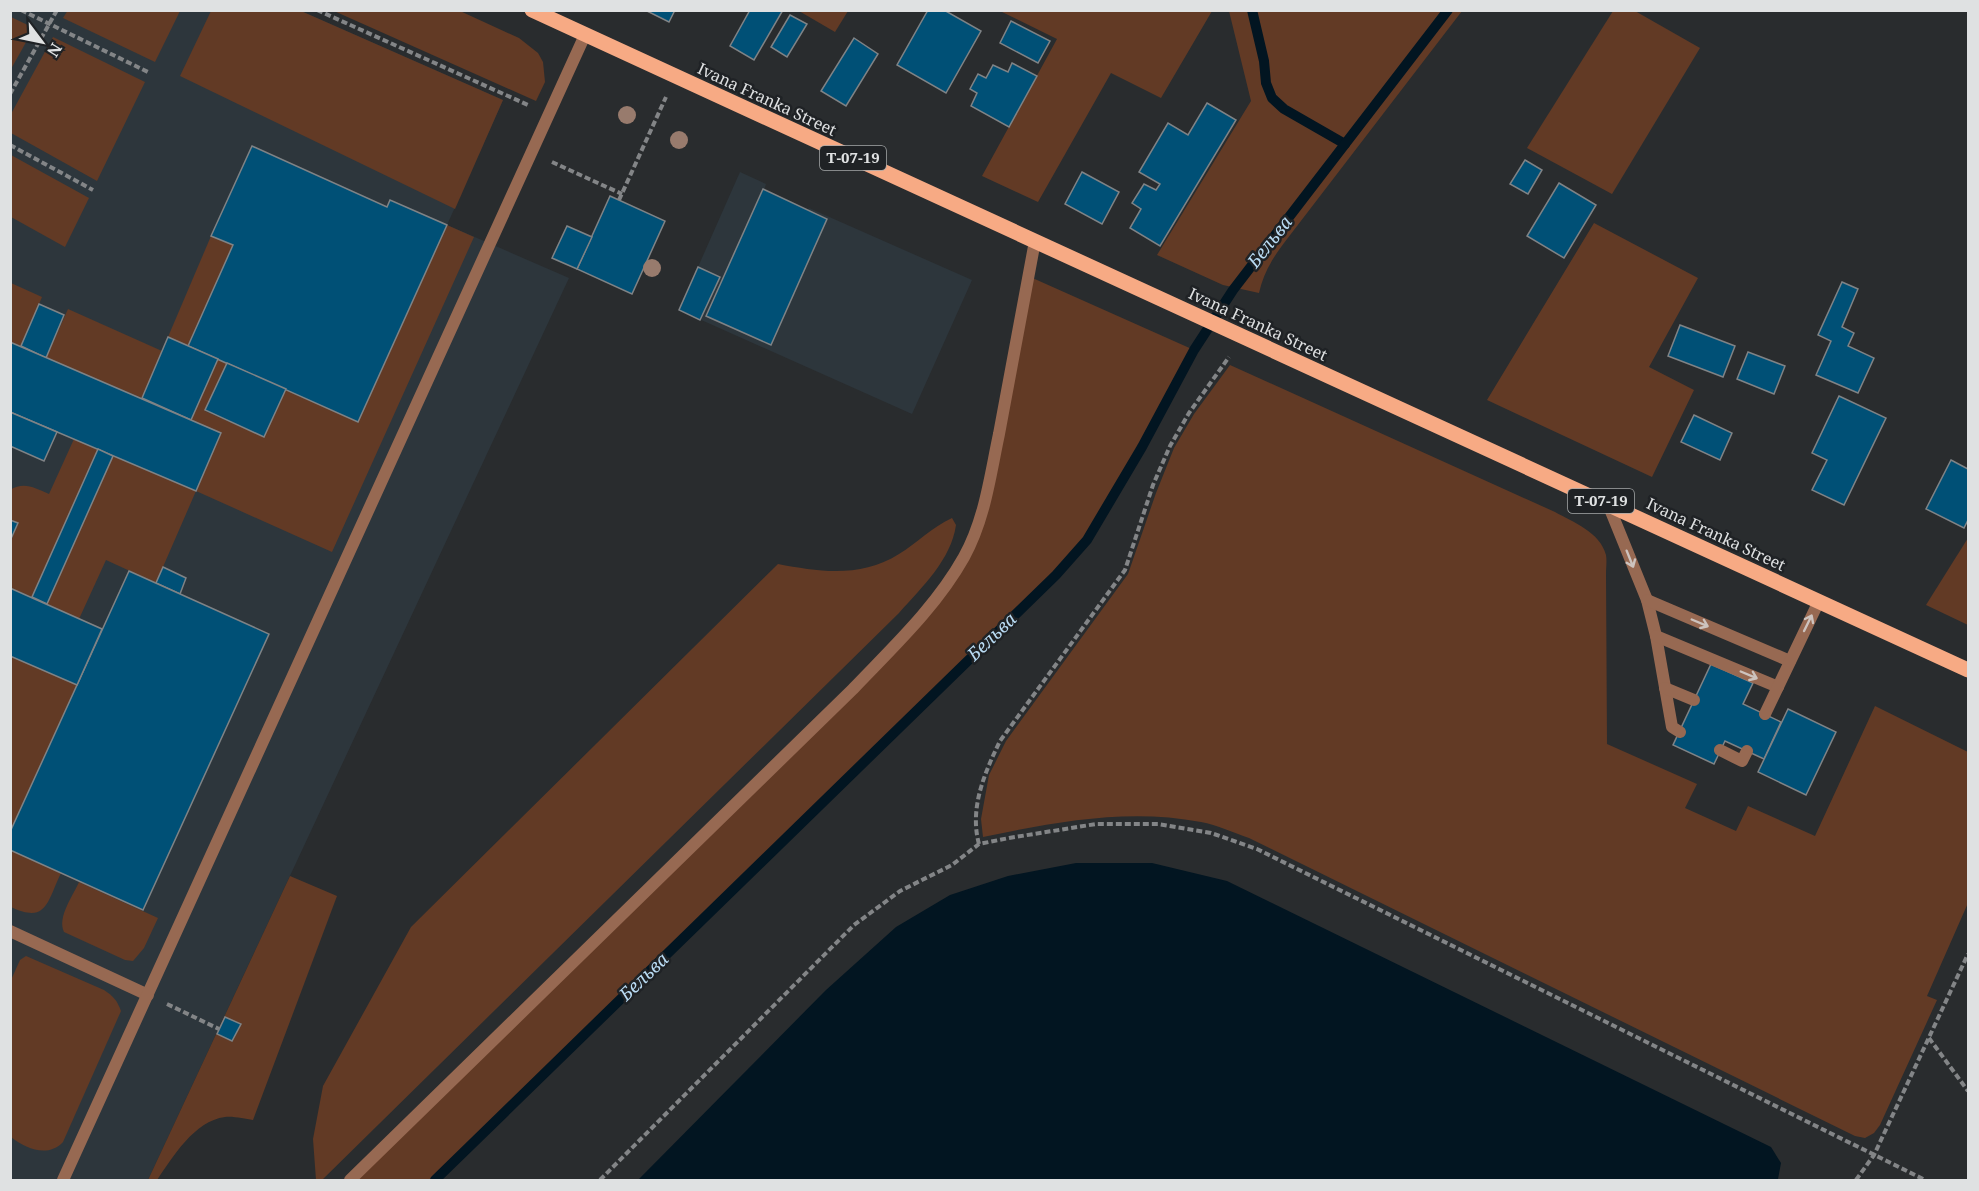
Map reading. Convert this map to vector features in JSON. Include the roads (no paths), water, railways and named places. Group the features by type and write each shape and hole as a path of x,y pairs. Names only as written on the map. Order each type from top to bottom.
{"main road":[{"name":"Ivana Franka Street","path":"532,10 1968,670"}],"street":[{"path":"63,1180 585,35"},
{"path":"350,1180 853,689 911,629 943,591 965,555 980,524 1011,374 1035,241"},
{"path":"1608,504 1647,600 1656,636 1672,728 1680,732"},
{"path":"1647,600 1790,661"},
{"path":"1765,714 1819,601"},
{"path":"1656,636 1778,687"},
{"path":"1665,688 1694,700"},
{"path":"1720,750 1742,761 1747,751"},
{"path":"10,931 148,995"}],"water":[{"path":"1076,863 1152,863 1227,881 1771,1147 1781,1163 1778,1179 638,1180 826,990 896,927 950,895 1008,876"}],"waterway":[{"path":"1252,10 1264,61 1266,83 1272,98 1284,109 1345,144"},
{"name":"Бельва","path":"435,1180 1056,575 1087,540 1142,447 1194,350 1233,290 1448,10"}]}
